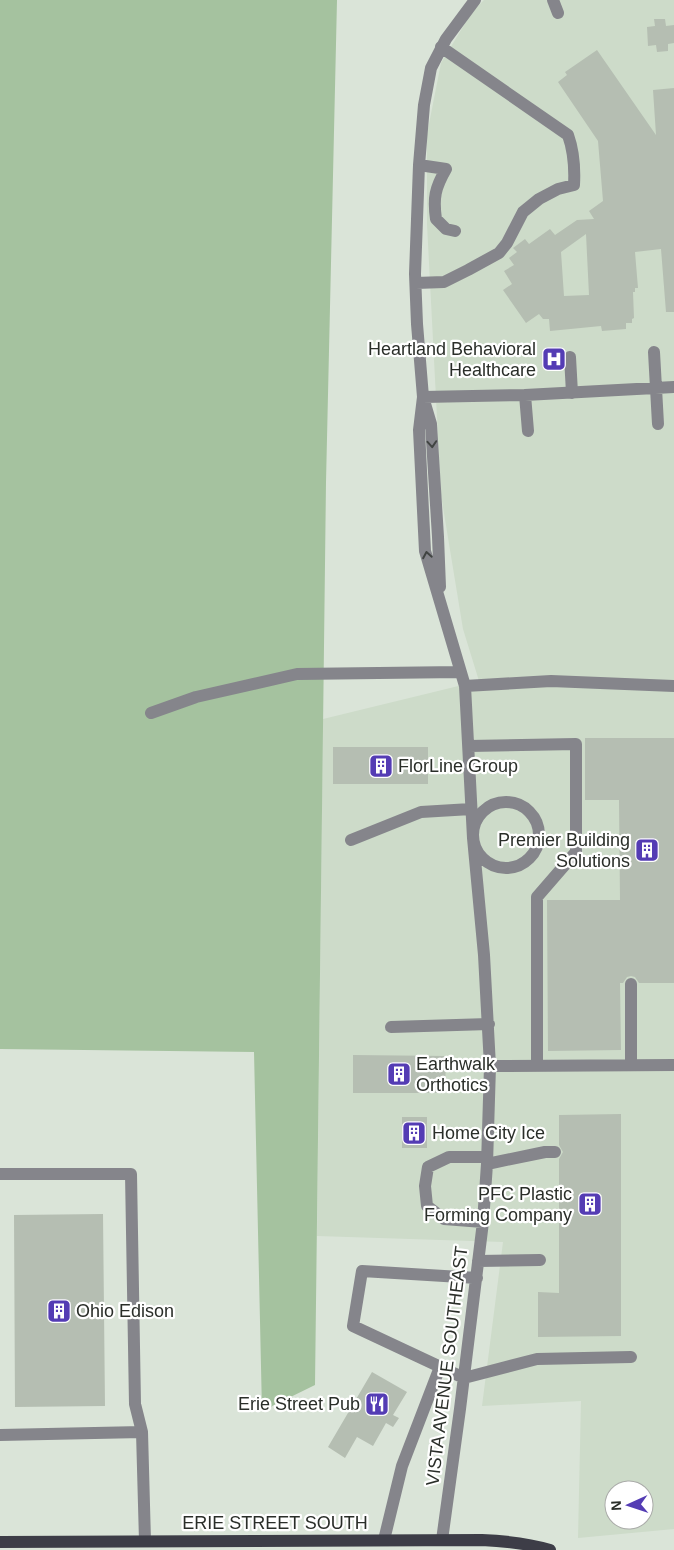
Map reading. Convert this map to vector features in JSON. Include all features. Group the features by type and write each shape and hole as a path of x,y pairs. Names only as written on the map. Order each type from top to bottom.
{"main road":[{"name":"ERIE STREET SOUTH","path":"0,1542 442,1540 501,1541 550,1550"}],"street":[{"name":"VISTA AVENUE SOUTHEAST","path":"442,1540 483,1222 490,1066 484,956 471,808 465,686 440,602 431,424 423,397 416,283 419,165 427,84 431,68 441,47 475,0"},
{"path":"553,0 558,13"},
{"path":"416,283 444,282 499,253 507,243 523,212 558,189 574,185 575,167 568,135 441,47"},
{"path":"419,165 446,169 437,185 435,194 436,219 446,229 455,231"},
{"path":"654,352 658,424"},
{"path":"570,357 572,393"},
{"path":"423,397 525,395 674,387"},
{"path":"525,395 528,431"},
{"path":"151,713 196,696 297,674 460,672"},
{"path":"465,686 551,682 674,686"},
{"path":"469,746 576,744 576,852 537,897 537,1066"},
{"name":"VISTA AVENUE SOUTHEAST","path":"507,801 518,804 528,810 535,818 539,829 539,840 533,855 521,865 510,868 500,868 489,864 478,853 473,838 473,827 478,816 486,808 496,803 507,801"},
{"path":"351,840 420,812 471,808"},
{"path":"631,984 631,1065"},
{"path":"391,1027 488,1024"},
{"path":"490,1066 674,1065"},
{"path":"483,1222 444,1219 427,1206 425,1186 428,1168 449,1157 487,1160 555,1152"},
{"path":"0,1174 131,1174 135,1404 142,1432 145,1541"},
{"path":"478,1261 540,1260"},
{"path":"476,1278 362,1271 353,1326 464,1378 537,1359 631,1357"},
{"path":"384,1540 402,1466 440,1367"},
{"path":"0,1435 142,1432"}],"shaded area":[{"path":"484,0 674,0 674,1529 578,1538 581,1401 482,1406 503,1242 317,1236 323,719 479,681 463,629 441,495 427,224 427,134 441,63 472,12"}],"green space":[{"path":"0,0 337,0 326,482 315,1385 262,1411 254,1052 0,1049"}],"building":[{"path":"654,19 665,19 666,26 674,25 674,43 668,44 668,51 657,52 656,45 648,46 647,27 655,26"},
{"path":"597,50 656,135 653,90 674,88 674,312 666,312 661,249 635,252 638,288 635,288 635,292 633,292 634,318 632,323 626,323 626,329 602,331 601,326 550,331 549,319 543,319 539,314 526,323 503,290 512,284 504,271 514,265 509,258 517,252 513,248 525,239 529,244 550,229 555,235 577,220 594,219 589,211 603,201 598,141 558,82 567,75 565,72","holes":["586,234 589,295 564,296 561,252"]},
{"name":"Premier Building Solutions","path":"585,738 674,738 674,983 639,983 635,977 631,976 627,977 623,983 620,983 621,1050 548,1051 547,900 620,900 619,800 585,800"},
{"name":"FlorLine Group","path":"333,747 428,747 428,784 333,784"},
{"name":"Earthwalk Orthotics","path":"353,1055 446,1056 445,1093 353,1093"},
{"name":"PFC Plastic Forming Company","path":"621,1114 621,1336 538,1337 538,1292 559,1293 559,1159 563,1152 559,1145 559,1115"},
{"name":"Home City Ice","path":"402,1117 427,1117 427,1148 402,1148"},
{"name":"Ohio Edison","path":"103,1214 105,1406 15,1407 14,1215"},
{"name":"Erie Street Pub","path":"372,1372 407,1392 393,1415 399,1418 393,1427 386,1423 373,1446 357,1437 345,1458 328,1447"}],"place":[{"name":"Heartland Behavioral Healthcare","path":"554,359"},
{"name":"FlorLine Group","path":"381,766"},
{"name":"Premier Building Solutions","path":"647,850"},
{"name":"Earthwalk Orthotics","path":"399,1074"},
{"name":"Home City Ice","path":"414,1133"},
{"name":"PFC Plastic Forming Company","path":"590,1204"},
{"name":"Ohio Edison","path":"59,1311"},
{"name":"Erie Street Pub","path":"377,1404"}]}
